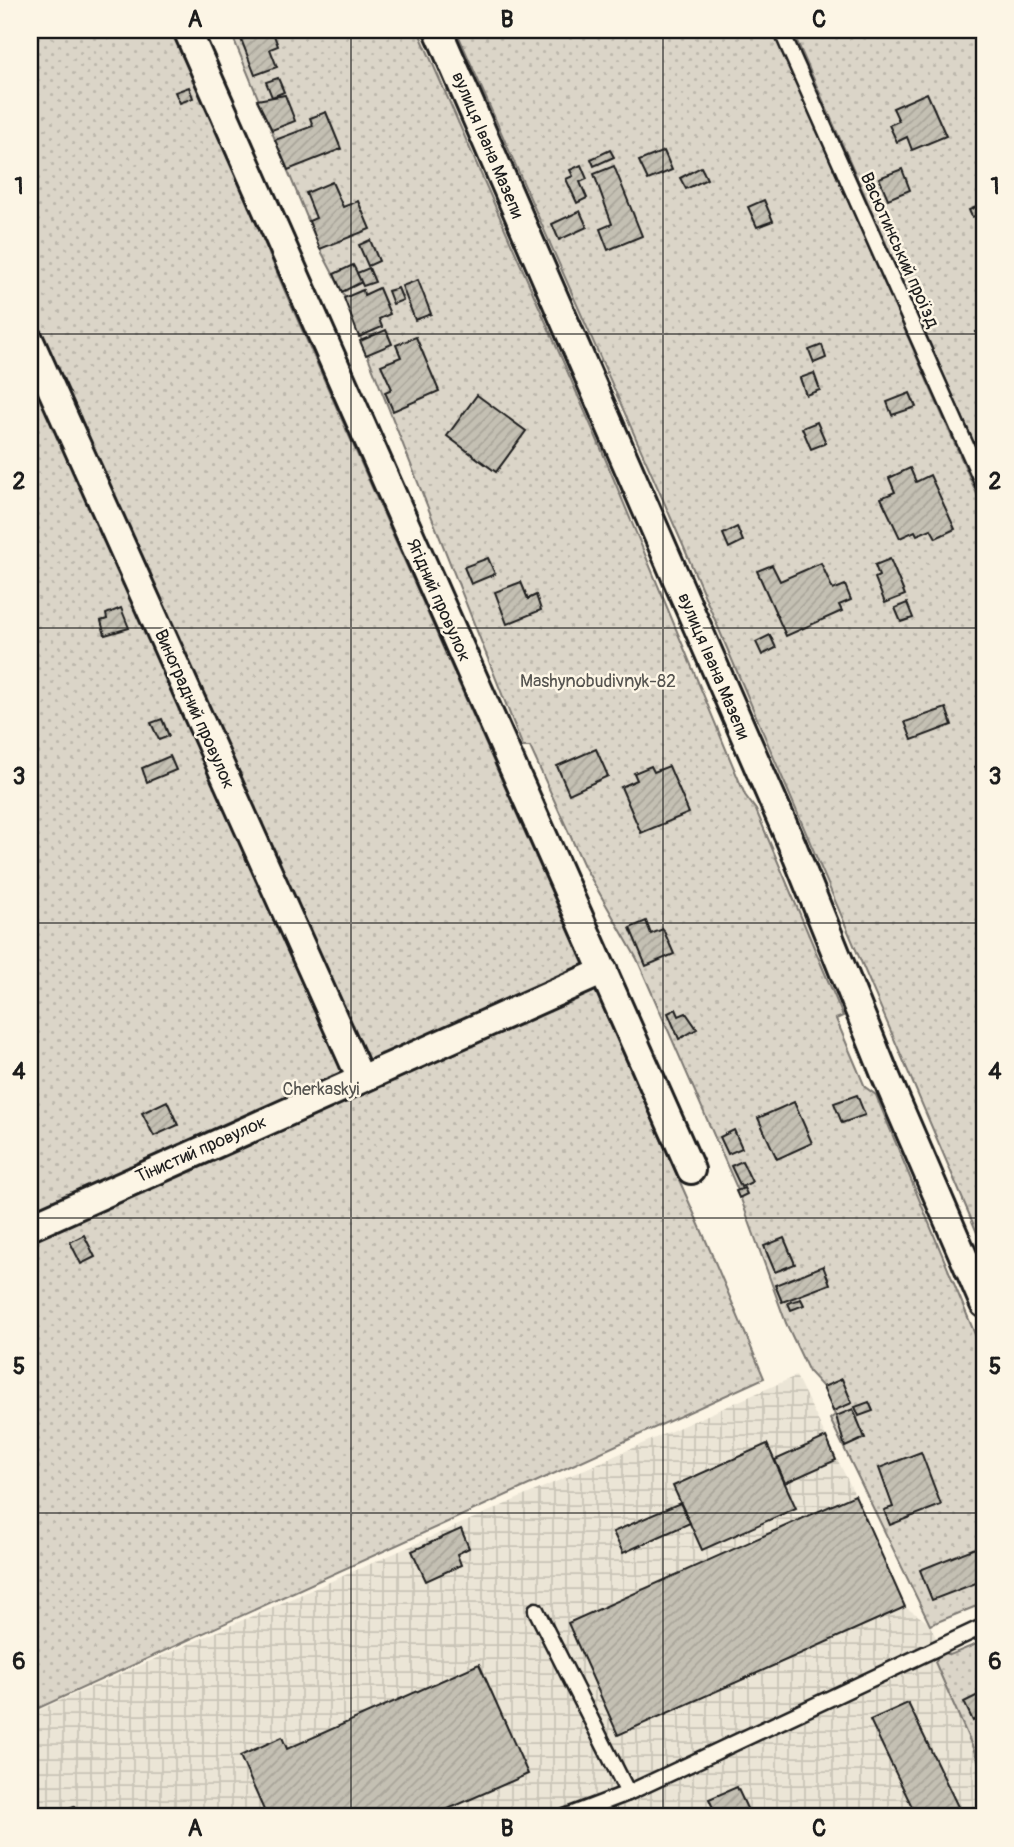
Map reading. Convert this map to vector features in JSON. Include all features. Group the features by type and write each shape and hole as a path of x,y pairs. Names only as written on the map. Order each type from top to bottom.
{"street":[{"name":"Ягідний провулок","path":"187,30 691,1170"},
{"name":"вулиця Івана Мазепи","path":"438,30 793,847 884,1072 984,1304"},
{"name":"Виноградний провулок","path":"30,341 360,1077"},
{"name":"Тінистий провулок","path":"30,1227 360,1077 604,971"}],"lane":[{"name":"Васютинський проїзд","path":"781,30 984,486"},
{"path":"536,1610 628,1793"},
{"path":"565,1817 628,1793 984,1626"}],"shaded area":[{"path":"796,1376 855,1495 905,1607 929,1623 942,1651 984,1770 984,1817 30,1817 30,1714"}],"green space":[{"name":"Cherkaskyi","path":"30,30 175,30 284,289 704,1236 764,1378 30,1712"},
{"name":"Mashynobudivnyk-82","path":"230,30 418,30 600,446 745,795 756,810 843,1016 836,1019 865,1087 876,1095 984,1356 984,1603 930,1625 830,1419 835,1415 823,1387 809,1372 786,1323 737,1188 637,959 584,866 530,747 523,747 342,291 320,249"},
{"path":"456,30 773,30 984,510 984,1249 682,543"},
{"path":"792,30 984,30 984,466"},
{"path":"984,1641 983,1771 935,1662 942,1651 950,1655"}],"building":[{"path":"232,30 272,30 278,46 270,49 277,67 255,75 239,34 234,35"},
{"path":"30,68 37,84 30,87"},
{"path":"278,78 284,92 272,97 266,82"},
{"path":"189,87 193,98 180,103 175,92"},
{"path":"927,93 946,136 912,150 907,137 897,142 889,125 899,121 893,108"},
{"path":"285,95 295,121 272,130 257,100"},
{"path":"326,112 341,149 288,170 275,140 313,126 310,118"},
{"path":"610,150 614,157 594,166 591,159"},
{"path":"664,151 672,170 648,180 639,161"},
{"path":"581,165 587,179 580,182 587,198 577,203 566,179 573,176 570,170"},
{"path":"614,166 642,236 608,250 600,229 612,224 594,174"},
{"path":"701,167 707,179 686,189 680,178"},
{"path":"902,169 910,190 888,199 879,178"},
{"path":"332,182 343,207 358,201 370,229 320,249 309,221 316,218 306,193"},
{"path":"764,200 773,221 757,227 748,207"},
{"path":"978,206 981,214 972,217 969,210"},
{"path":"580,211 587,227 559,240 552,224"},
{"path":"370,240 379,261 368,266 359,245"},
{"path":"353,265 362,282 342,292 334,274"},
{"path":"369,268 375,282 363,286 357,273"},
{"path":"418,280 431,314 415,320 402,286"},
{"path":"379,288 390,314 379,319 382,327 359,337 344,298 363,290 364,295"},
{"path":"398,288 403,300 393,304 388,291"},
{"path":"984,328 984,350 976,332"},
{"path":"386,330 392,344 366,355 360,341"},
{"path":"416,337 439,391 393,411 385,392 392,389 381,365 401,357 396,345"},
{"path":"822,345 826,358 814,363 809,350"},
{"path":"814,373 820,390 806,395 800,378"},
{"path":"910,393 916,407 892,415 887,402"},
{"path":"477,395 526,431 496,472 447,436"},
{"path":"817,422 826,443 811,449 802,428"},
{"path":"910,468 916,482 930,475 955,529 936,538 931,529 917,535 915,531 900,538 881,498 895,492 889,478"},
{"path":"737,527 743,541 729,548 723,534"},
{"path":"488,558 495,574 471,584 464,567"},
{"path":"890,559 905,595 885,603 875,578 879,576 875,565"},
{"path":"821,563 833,590 845,585 851,600 839,605 842,611 786,636 757,571 772,565 780,581"},
{"path":"521,582 528,599 536,595 541,610 507,624 495,592"},
{"path":"907,603 913,618 901,622 895,608"},
{"path":"121,608 129,628 105,635 101,621 107,619 106,614"},
{"path":"770,635 776,648 762,655 756,642"},
{"path":"946,708 952,725 912,740 905,722"},
{"path":"162,719 169,736 159,740 151,723"},
{"path":"596,749 608,776 569,794 557,766"},
{"path":"170,756 176,770 147,782 142,768"},
{"path":"984,762 984,786 975,767"},
{"path":"651,766 654,772 669,766 689,813 641,833 621,787 637,780 634,773"},
{"path":"646,921 651,934 663,929 674,954 646,966 630,928"},
{"path":"676,1009 679,1016 686,1013 697,1029 679,1039 668,1013"},
{"path":"857,1095 865,1115 842,1123 834,1103"},
{"path":"167,1101 178,1125 154,1136 142,1113"},
{"path":"794,1102 812,1143 777,1159 758,1118"},
{"path":"734,1130 742,1148 728,1154 720,1137"},
{"path":"742,1161 752,1182 741,1187 731,1166"},
{"path":"744,1188 747,1194 739,1198 736,1191"},
{"path":"84,1235 95,1257 81,1264 70,1242"},
{"path":"784,1238 795,1264 775,1272 764,1246"},
{"path":"823,1266 830,1284 782,1302 775,1285"},
{"path":"801,1299 804,1305 791,1310 788,1303"},
{"path":"842,1379 852,1403 833,1411 823,1387"},
{"path":"869,1402 873,1411 859,1416 855,1407"},
{"path":"853,1409 865,1438 845,1447 836,1416"},
{"path":"826,1437 836,1460 785,1483 775,1460"},
{"path":"767,1444 796,1508 702,1550 673,1486"},
{"path":"921,1452 941,1505 890,1525 884,1510 893,1507 879,1468"},
{"path":"855,1495 905,1607 618,1735 568,1623"},
{"path":"680,1503 690,1523 623,1553 613,1532"},
{"path":"461,1529 469,1548 457,1554 461,1565 426,1581 412,1551"},
{"path":"975,1548 984,1580 932,1600 920,1570"},
{"path":"479,1664 528,1774 430,1817 267,1817 240,1756 282,1737 287,1749"},
{"path":"984,1692 984,1715 973,1721 964,1702"},
{"path":"908,1703 963,1817 917,1817 870,1720"},
{"path":"737,1787 751,1817 717,1817 709,1799"},
{"path":"74,1806 79,1817 47,1817"}]}
